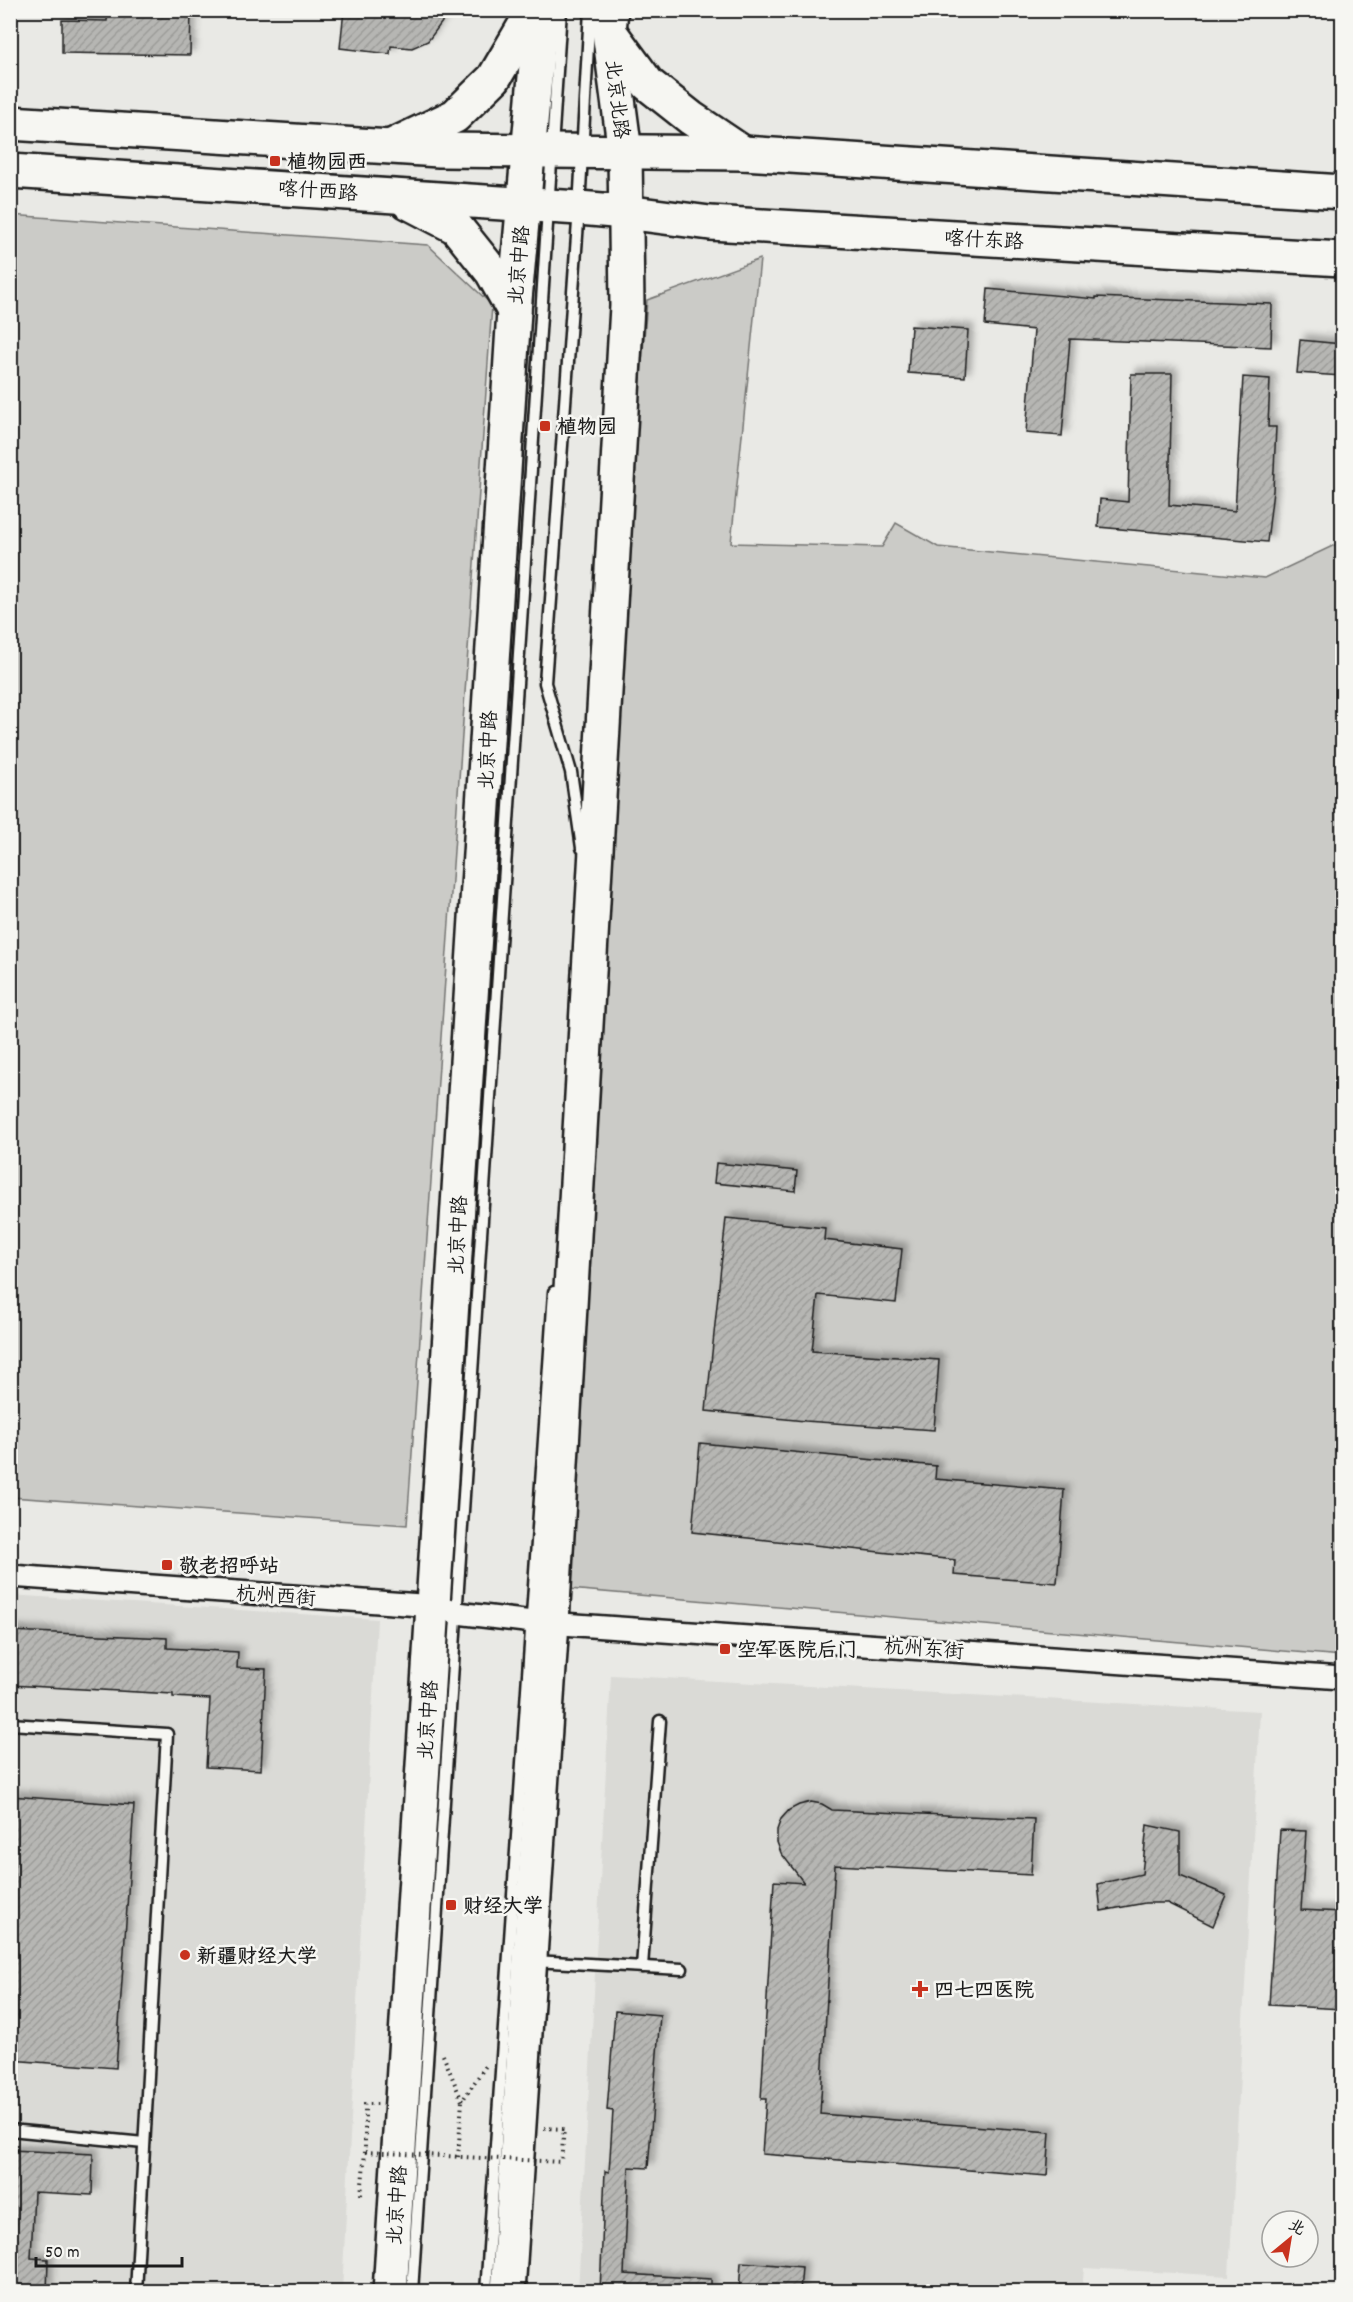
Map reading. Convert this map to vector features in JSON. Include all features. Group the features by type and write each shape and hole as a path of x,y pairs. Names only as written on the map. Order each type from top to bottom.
{"main road":[{"path":"390,146 455,116 494,78 534,10"},
{"path":"541,10 548,178"},
{"path":"604,17 648,84 691,118 743,153"},
{"name":"北京北路","path":"604,17 625,152 626,199"},
{"name":"喀什西路","path":"10,123 390,146 548,178 626,199"},
{"path":"625,152 743,153 1342,192"},
{"name":"喀什西路","path":"10,171 396,195 548,178 625,152"},
{"name":"北京中路","path":"390,2292 446,1610 514,311 548,178"},
{"path":"396,195 456,227 492,272 514,311"},
{"path":"508,2292 530,1961 543,1622 627,306 626,199"},
{"name":"喀什东路","path":"626,199 710,223 1342,260"}],"street":[{"name":"杭州西街","path":"10,1576 446,1610"},
{"name":"杭州东街","path":"446,1610 543,1622 1342,1678"}],"lane":[{"path":"412,2292 446,1610 561,10"},
{"path":"582,858 571,772 545,683 548,178 604,17"},
{"path":"486,2292 543,1622 555,1277"},
{"path":"642,1967 660,1721"},
{"path":"10,1724 167,1734 136,2292"},
{"path":"530,1961 682,1969"},
{"path":"10,2130 144,2143"}],"path":[{"path":"441,2048 462,2101 458,2157"},
{"path":"462,2101 493,2055"},
{"path":"361,2195 365,2152 365,2104"},
{"path":"365,2152 561,2162 563,2133"}],"shaded area":[{"path":"10,215 428,245 492,305 407,1525 11,1497"},
{"path":"760,259 731,543 882,547 896,523 938,547 1265,578 1339,543 1342,527 1342,1656 546,1587 647,300"},
{"name":"新疆财经大学","path":"10,1595 377,1619 342,2291 11,2291"},
{"name":"四七四医院","path":"611,1675 1260,1711 1229,2276 1084,2268 1082,2292 578,2292"}],"building":[{"path":"108,10 191,10 190,55 62,53 62,20 107,21"},
{"path":"344,10 443,10 442,22 428,41 412,48 391,46 390,54 340,48"},
{"path":"988,289 1096,299 1096,297 1272,304 1271,347 1070,339 1062,436 1026,433 1034,330 985,325"},
{"path":"911,326 968,330 965,377 908,373"},
{"path":"1300,340 1342,344 1342,376 1297,373"},
{"path":"1131,374 1172,374 1169,505 1235,511 1243,377 1270,379 1268,427 1276,427 1273,491 1267,542 1098,527 1100,499 1128,502"},
{"path":"716,1163 797,1171 795,1191 714,1183"},
{"path":"726,1218 825,1228 824,1240 902,1249 896,1303 818,1295 812,1351 939,1360 934,1430 706,1411"},
{"path":"700,1443 936,1466 935,1479 1064,1490 1057,1583 954,1575 955,1560 692,1532"},
{"path":"10,1631 167,1638 167,1648 238,1652 237,1668 266,1669 261,1770 206,1767 210,1699 173,1697 173,1694 10,1685"},
{"path":"10,1796 134,1805 116,2068 10,2060"},
{"path":"811,1802 822,1804 832,1810 1034,1819 1031,1875 835,1865 820,2114 1050,2132 1047,2176 762,2154 766,2099 761,2099 774,1881 804,1883 781,1853 777,1842 777,1830 781,1819 789,1810"},
{"path":"1147,1825 1180,1832 1180,1876 1226,1895 1213,1926 1167,1903 1145,1903 1101,1911 1098,1884 1142,1874"},
{"path":"1280,1830 1306,1831 1301,1910 1342,1912 1342,2009 1269,2005"},
{"path":"615,2011 660,2015 648,2168 629,2167 624,2274 711,2279 711,2292 600,2292 605,2171 609,2172 613,2111 607,2110"},
{"path":"10,2150 93,2154 92,2195 34,2192 31,2258 48,2259 47,2292 10,2292"},
{"path":"741,2262 802,2267 800,2292 739,2292"}],"place":[{"name":"植物园西","path":"275,161"},
{"name":"植物园","path":"545,426"},
{"name":"敬老招呼站","path":"167,1565"},
{"name":"空军医院后门","path":"725,1649"},
{"name":"财经大学","path":"451,1905"},
{"name":"新疆财经大学","path":"185,1955"},
{"name":"四七四医院","path":"920,1989"}]}
